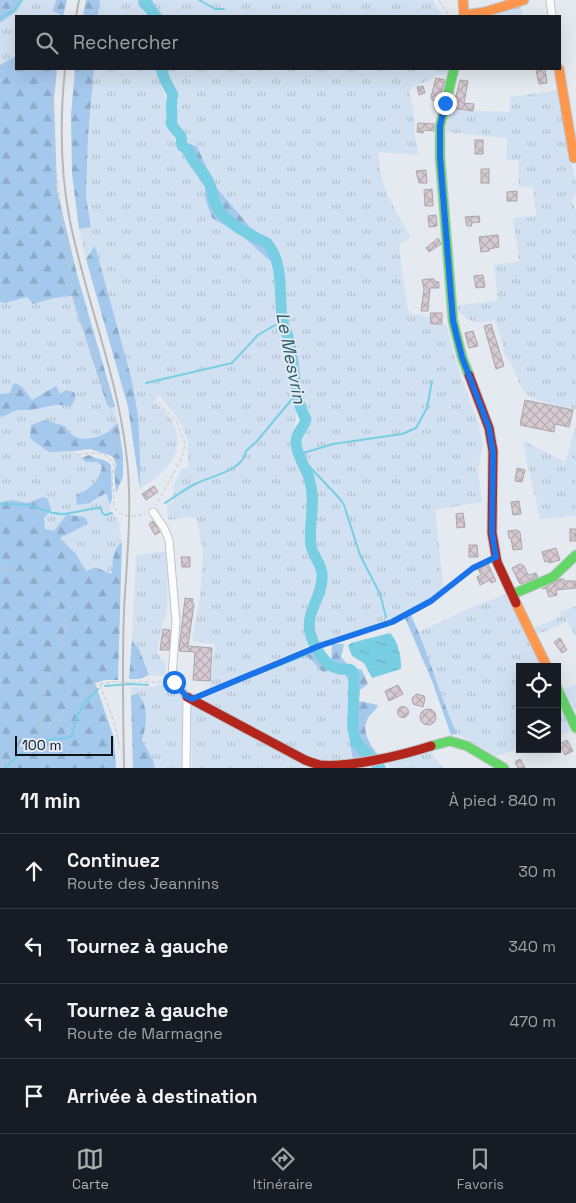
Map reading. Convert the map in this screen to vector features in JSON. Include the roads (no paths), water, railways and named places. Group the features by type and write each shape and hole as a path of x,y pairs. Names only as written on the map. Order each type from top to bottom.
{"main road":[{"path":"463,0 464,15"},
{"path":"469,15 524,0"},
{"path":"454,70 440,126 440,157 453,321 462,357 482,406 491,444 492,533 496,557 545,663"},
{"path":"559,70 574,158"},
{"path":"513,594 552,578 576,555"},
{"path":"561,696 576,728"},
{"path":"190,698 305,760 319,765 333,766 365,762 412,752 450,741 466,746 504,768"}],"street":[{"path":"550,0 552,15"},
{"path":"153,512 164,528 170,545 176,622 172,677 174,682 190,698 186,768"}],"water":[{"path":"390,633 399,650 401,669 372,678 364,663 352,656 348,646 351,643"}],"waterway":[{"path":"0,19 15,9 22,0"},
{"name":"Le Mesvrin","path":"145,0 145,3 154,15"},
{"path":"199,0 215,9 224,9"},
{"name":"Le Mesvrin","path":"161,70 173,95 171,123 181,136 182,146 189,150 192,158 209,182 218,208 229,221 267,243 276,260 280,279 281,309 291,350 296,390 306,419 297,435 296,447 308,474 311,487 311,546 322,574 322,582 311,613 309,628 315,646 322,657 335,668 348,669 354,674 353,729 356,742 380,768"},
{"path":"146,383 232,363 258,335 282,321"},
{"path":"300,454 333,444 402,434 416,428 427,408 432,381"},
{"path":"165,503 195,484 233,468 244,458 246,451 257,441 297,393"},
{"path":"302,462 308,465 344,505 360,555 380,594 386,617"},
{"path":"0,504 28,505 58,514 101,508 102,513 105,515 112,513"},
{"path":"200,697 317,649"},
{"path":"105,686 148,685"},
{"path":"5,768 33,746 72,736 76,719 84,703 98,689"}],"railway":[{"path":"76,15 79,0"},
{"path":"65,70 62,142 66,198 75,245 115,391 128,471 129,530 123,649 124,768"}]}
